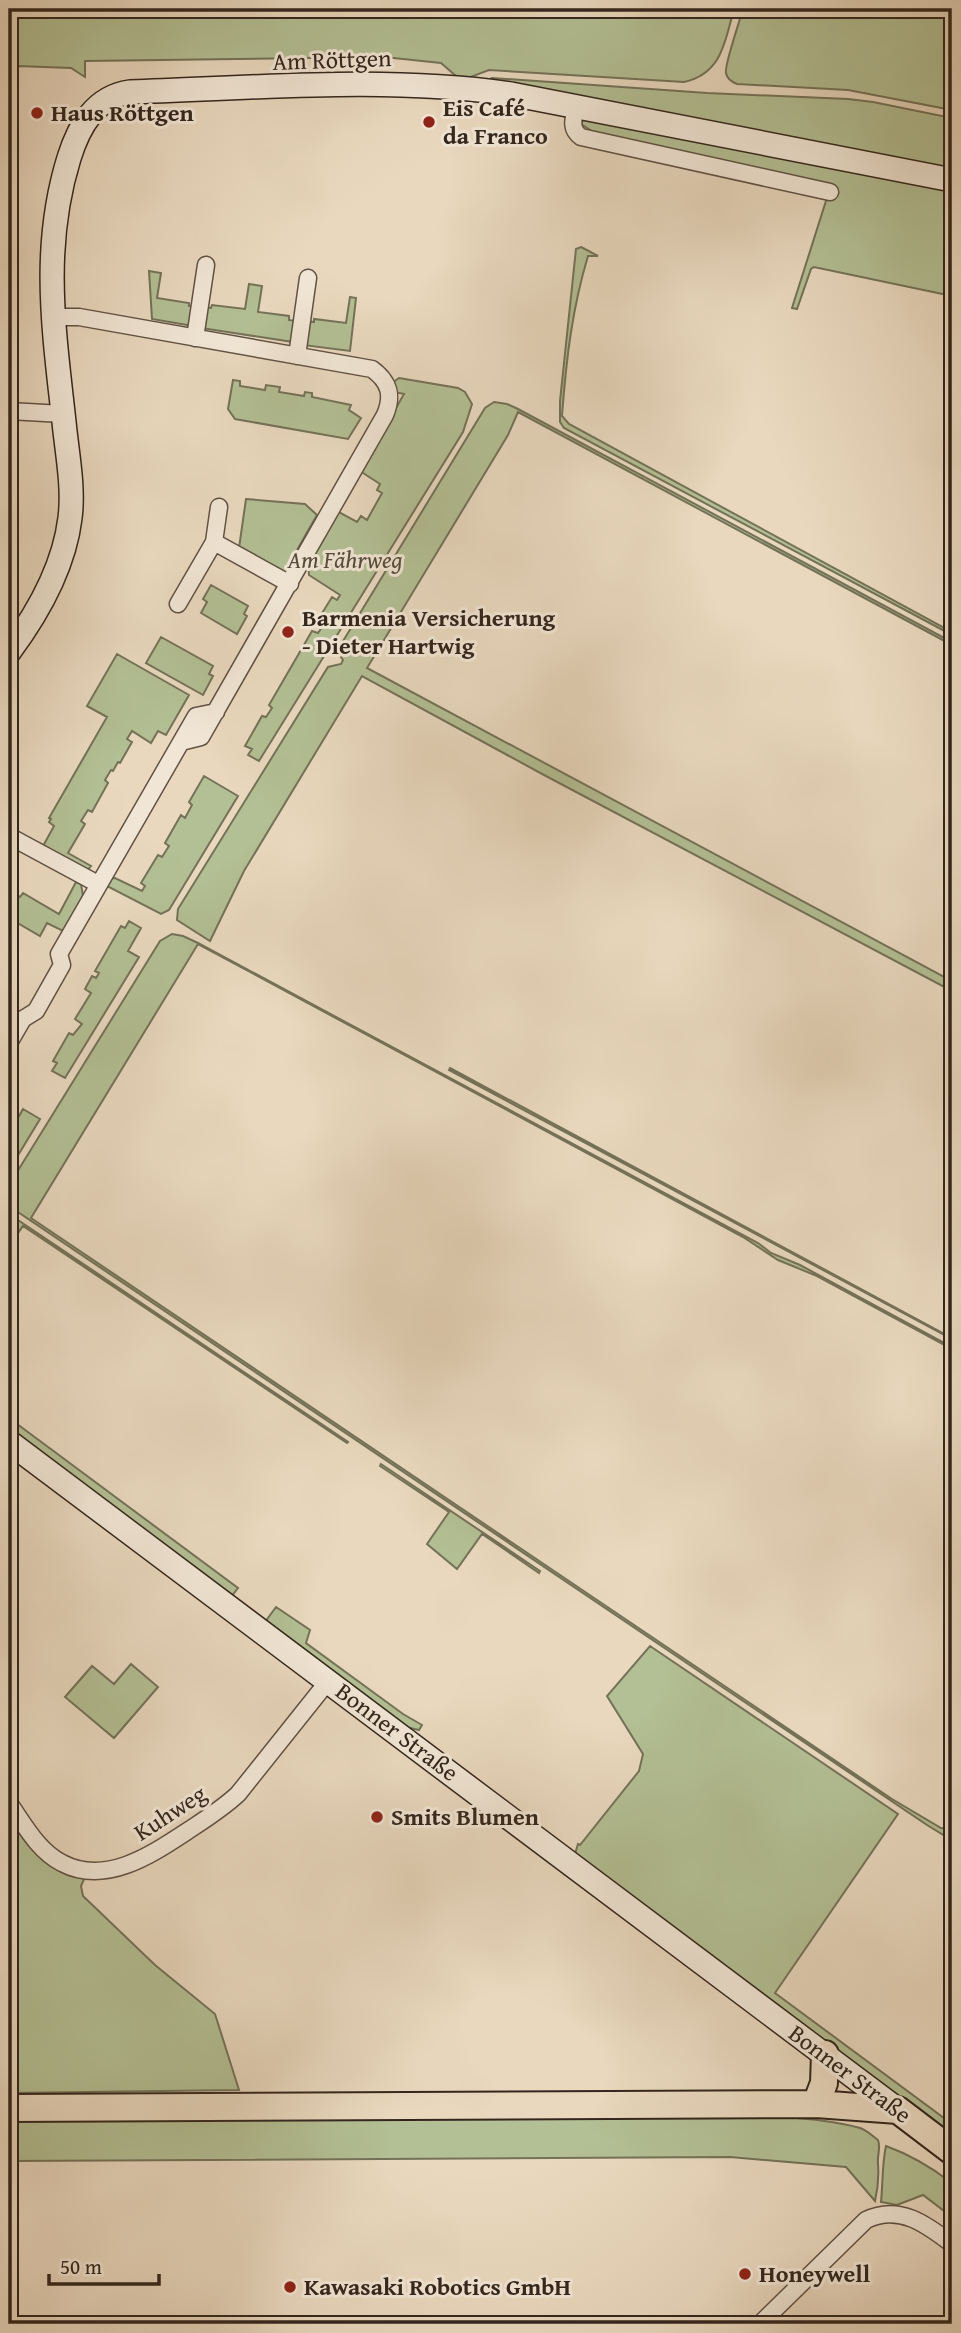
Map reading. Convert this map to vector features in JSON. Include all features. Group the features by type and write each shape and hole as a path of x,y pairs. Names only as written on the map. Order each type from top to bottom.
{"main road":[{"path":"816,2104 824,2083 825,2054"},
{"path":"9,2108 816,2104 898,2110"},
{"name":"Bonner Straße","path":"898,2110 952,2151"}],"street":[{"name":"Am Röttgen","path":"53,317 51,268 59,198 75,139 93,110 110,97 130,92 397,84 464,87 952,180"},
{"path":"576,108 572,125 574,132 581,136 830,192"},
{"path":"195,338 206,265"},
{"path":"297,356 308,278"},
{"path":"9,652 45,595 59,565 71,515 53,317 79,317 372,369 385,380 390,404 290,584 216,712 196,716 59,954 62,965 36,1011 16,1015 9,1043"},
{"path":"9,411 63,414"},
{"path":"178,604 214,542 219,507"},
{"path":"214,542 290,584"},
{"path":"9,836 98,884"},
{"name":"Bonner Straße","path":"9,1442 898,2110"},
{"name":"Kuhweg","path":"9,1803 47,1853 67,1866 97,1871 137,1862 222,1808 238,1794 329,1680"},
{"path":"760,2324 866,2220 877,2215 890,2213 907,2216 931,2228 952,2244"}],"green space":[{"path":"9,9 734,9 724,44 714,64 697,78 684,82 489,70 468,78 456,76 441,63 384,57 85,61 85,77 71,68 17,66 9,69"},
{"path":"743,9 952,9 952,110 848,90 737,84 727,77 726,69"},
{"path":"492,78 707,93 848,99 952,118 952,173 488,80"},
{"path":"585,116 952,187 952,296 814,267 797,309 792,308 831,185 598,135 581,124"},
{"path":"581,247 598,256 588,256 574,315 562,416 569,424 952,632 952,635 564,428 560,422 560,401 576,249"},
{"path":"149,271 161,273 157,298 189,303 189,306 196,307 193,326 152,319"},
{"path":"249,284 262,286 258,312 289,316 289,320 296,321 293,342 201,328 204,307 211,308 212,305 245,309"},
{"path":"350,297 356,298 350,351 303,345 306,321 314,322 314,319 346,323"},
{"path":"399,378 458,388 465,392 472,404 463,432 259,761 248,755 252,749 245,746 262,716 266,717 272,708 269,705 312,631 318,633 322,627 316,623 332,597 337,600 340,595 309,575 308,559 337,511 357,522 361,516 367,520 382,493 377,490 380,484 360,471 404,394 394,392 392,383"},
{"path":"233,380 240,381 240,386 265,390 266,385 280,387 279,392 304,396 305,392 312,393 312,397 351,405 349,410 361,418 348,439 235,419 228,409"},
{"path":"494,402 518,409 952,642 952,645 518,412 508,435 367,668 952,981 952,991 362,676 244,871 210,941 177,920 178,909 328,667 341,664 343,660 337,651 485,408"},
{"name":"Am Fährweg","path":"246,499 305,504 317,515 284,573 239,548"},
{"path":"211,585 248,606 244,614 247,616 237,634 201,613 207,602 203,599"},
{"path":"161,637 213,666 209,674 213,676 203,695 146,663"},
{"path":"117,654 189,695 166,735 158,731 151,743 132,731 127,739 132,742 120,763 118,762 105,780 108,783 92,812 88,810 81,821 85,824 68,853 91,866 87,871 43,846 54,826 49,822 49,818 107,717 87,706"},
{"path":"204,776 238,796 169,910 161,914 105,885 107,879 115,878 142,891 145,886 141,883 158,855 162,857 169,846 165,843 181,815 185,818 192,805 189,802"},
{"path":"76,882 81,884 83,896 63,931 47,923 40,936 9,918 9,891 20,897 23,893 59,914"},
{"path":"129,921 141,928 128,951 139,957 65,1078 52,1071 57,1063 53,1061 69,1033 73,1035 82,1024 75,1019 91,993 85,989 92,976 96,978 99,973 95,971 121,926 125,928"},
{"path":"172,934 198,943 758,1243 771,1253 800,1265 952,1347 817,1276 778,1260 743,1237 198,944 31,1218 892,1799 941,1828 952,1829 952,1836 945,1836 927,1825 9,1206 9,1185 160,941"},
{"path":"450,1068 952,1338 952,1339 449,1070"},
{"path":"23,1109 40,1119 14,1162 9,1159 9,1134"},
{"path":"9,1214 348,1442 23,1226 9,1246"},
{"path":"9,1418 238,1588 231,1597 9,1431"},
{"path":"381,1464 540,1571 539,1573 482,1534 457,1569 427,1544 449,1512 380,1466"},
{"path":"276,1607 310,1630 306,1643 422,1725 419,1730 406,1727 265,1622"},
{"path":"650,1646 898,1814 775,1993 952,2124 952,2137 575,1854 578,1844 580,1845 639,1771 643,1754 607,1696"},
{"path":"131,1664 158,1687 114,1738 65,1697 92,1666 114,1684"},
{"path":"9,1817 41,1856 60,1870 85,1877 81,1886 83,1896 155,1965 215,2014 239,2090 9,2093"},
{"path":"783,2117 860,2128 878,2140 878,2187 875,2201 846,2167 730,2157 9,2161 9,2118"},
{"path":"886,2146 904,2153 952,2183 952,2217 923,2195 897,2205 881,2202"}],"place":[{"name":"Haus Röttgen","path":"37,113"},
{"name":"Eis Café da Franco","path":"429,122"},
{"name":"Barmenia Versicherung - Dieter Hartwig","path":"288,632"},
{"name":"Smits Blumen","path":"377,1817"},
{"name":"Honeywell","path":"745,2274"},
{"name":"Kawasaki Robotics GmbH","path":"290,2287"}]}
